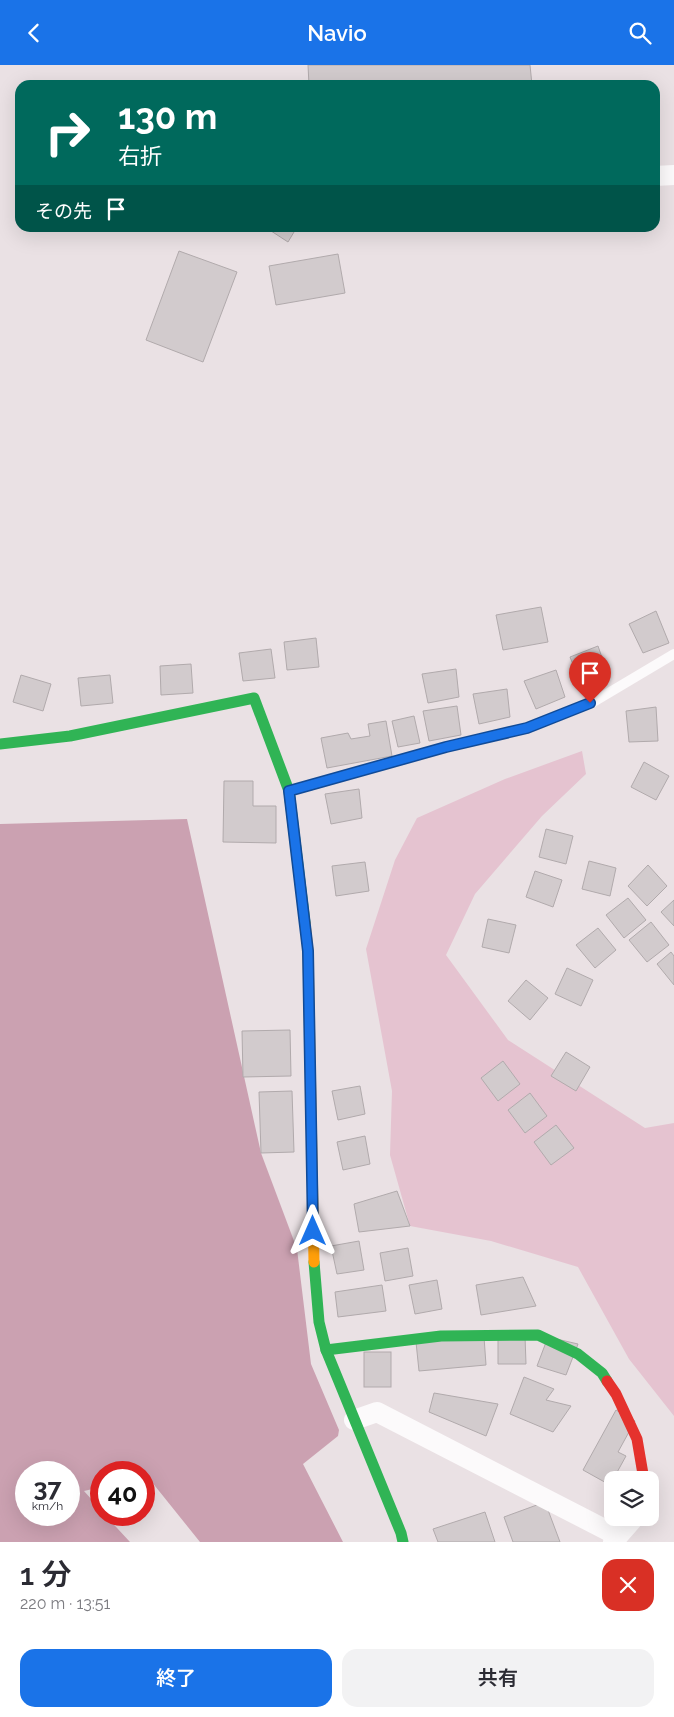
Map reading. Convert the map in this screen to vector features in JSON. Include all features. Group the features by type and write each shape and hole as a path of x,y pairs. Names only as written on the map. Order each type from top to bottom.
{"street":[{"path":"660,176 674,175"},
{"path":"0,744 70,736 254,698 289,791 308,951 313,1172 312,1250 319,1322 326,1350 403,1542"},
{"path":"326,1350 441,1336 538,1335 578,1355 602,1373 616,1394 637,1439 642,1471"},
{"path":"354,1420 377,1413 615,1539 627,1526"}],"lane":[{"path":"289,791 446,747 527,728 590,703 674,654"}],"shaded area":[{"path":"582,751 586,774 542,816 475,894 446,955 508,1040 645,1128 674,1123 674,1416 629,1359 578,1267 491,1241 410,1226 390,1155 392,1091 366,949 395,860 417,818 505,779"},
{"path":"187,819 261,1153 297,1249 311,1364 339,1430 338,1436 303,1464 343,1542 200,1542 155,1486 155,1461 90,1461 90,1490 84,1491 90,1498 90,1526 115,1526 130,1542 0,1542 0,824"}],"building":[{"path":"308,65 530,65 532,80 309,80"},
{"path":"273,232 294,232 288,242"},
{"path":"179,251 237,272 203,362 146,340"},
{"path":"338,254 345,293 276,305 269,266"},
{"path":"541,607 548,642 503,650 496,615"},
{"path":"656,611 669,643 643,653 629,624"},
{"path":"316,638 319,667 287,670 284,642"},
{"path":"598,646 609,678 582,687 570,657"},
{"path":"271,649 275,678 243,681 239,653"},
{"path":"191,664 193,693 161,695 160,666"},
{"path":"456,669 459,697 428,703 422,674"},
{"path":"556,670 565,697 536,709 524,681"},
{"path":"21,675 51,684 43,711 13,702"},
{"path":"110,675 113,703 81,706 78,678"},
{"path":"507,689 510,717 479,724 473,694"},
{"path":"457,706 461,735 429,741 423,711"},
{"path":"656,707 658,741 629,742 626,711"},
{"path":"414,716 420,743 398,747 392,721"},
{"path":"386,721 392,756 327,768 321,738 348,733 351,739 370,736 368,724"},
{"path":"644,762 669,776 656,800 631,787"},
{"path":"224,781 253,781 253,806 276,806 276,843 223,842"},
{"path":"359,789 362,818 331,824 325,794"},
{"path":"546,829 573,836 566,864 539,857"},
{"path":"589,861 616,868 610,896 582,889"},
{"path":"365,862 369,891 336,896 332,866"},
{"path":"648,865 667,886 647,906 628,886"},
{"path":"535,871 562,880 553,907 526,897"},
{"path":"628,898 646,920 624,938 606,915"},
{"path":"674,900 674,926 661,912"},
{"path":"488,919 516,925 509,953 482,947"},
{"path":"651,922 669,945 647,962 629,940"},
{"path":"598,928 616,950 595,968 576,945"},
{"path":"671,952 674,956 674,985 657,964"},
{"path":"567,968 593,980 581,1006 555,994"},
{"path":"526,980 548,998 530,1020 508,1001"},
{"path":"290,1030 291,1076 243,1077 242,1031"},
{"path":"566,1052 590,1067 576,1091 551,1076"},
{"path":"503,1061 520,1084 498,1101 481,1078"},
{"path":"360,1086 365,1114 338,1120 332,1091"},
{"path":"292,1091 294,1152 261,1153 259,1092"},
{"path":"530,1093 547,1116 525,1133 508,1110"},
{"path":"556,1125 574,1148 551,1165 534,1142"},
{"path":"365,1136 370,1164 343,1170 337,1142"},
{"path":"397,1191 410,1226 359,1232 354,1204"},
{"path":"359,1241 364,1270 337,1274 331,1246"},
{"path":"408,1248 413,1276 385,1281 380,1253"},
{"path":"523,1277 536,1306 481,1315 476,1285"},
{"path":"437,1280 442,1309 415,1314 409,1285"},
{"path":"382,1285 386,1311 338,1317 335,1292"},
{"path":"498,1336 525,1336 526,1364 498,1364"},
{"path":"484,1337 486,1365 419,1371 416,1342"},
{"path":"548,1337 578,1344 566,1375 537,1366"},
{"path":"364,1352 391,1352 391,1387 364,1387"},
{"path":"524,1377 554,1389 546,1400 571,1406 553,1432 510,1414"},
{"path":"434,1393 498,1404 486,1436 429,1412"},
{"path":"616,1410 635,1421 618,1452 626,1456 618,1471 604,1471 604,1482 583,1470"},
{"path":"545,1502 560,1542 513,1542 504,1517"},
{"path":"485,1512 495,1542 438,1542 433,1529"}],"traffic: fast":[{"path":"0,744 70,736 254,698 289,791 305,923"},
{"path":"314,1262 319,1322 326,1350 403,1542"},
{"path":"326,1350 441,1336 538,1335 578,1354 602,1373 607,1381"}],"traffic: slow":[{"path":"305,923 308,951 314,1262"}],"traffic: jam":[{"path":"607,1381 616,1394 637,1439 642,1471"}],"route":[{"path":"313,1231 308,951 289,791 446,747 527,728 590,703"}]}
